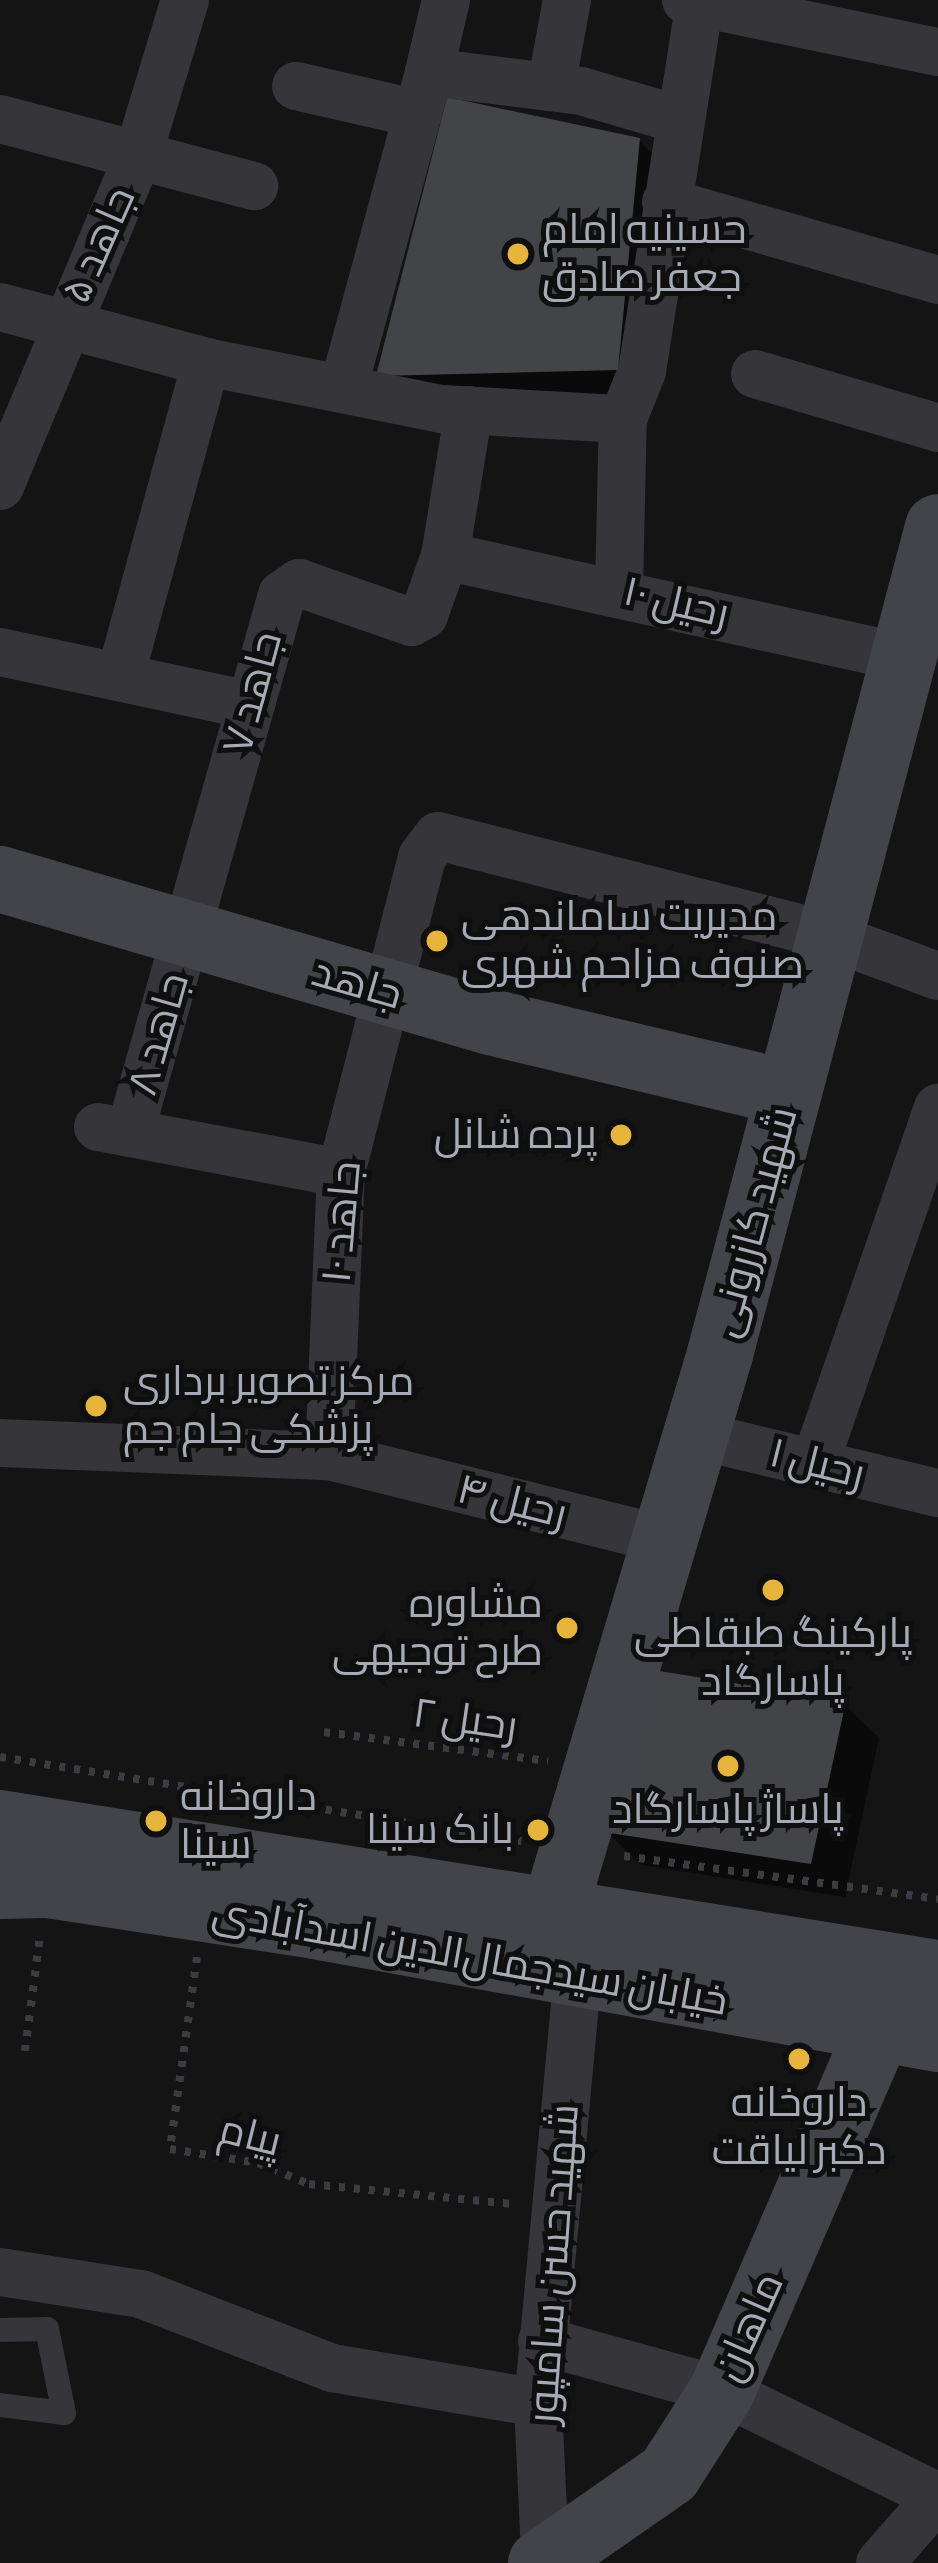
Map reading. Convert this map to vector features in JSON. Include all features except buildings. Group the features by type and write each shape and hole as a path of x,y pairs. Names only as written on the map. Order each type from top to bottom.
{"street":[{"name":"جاهد ۵","path":"0,486 63,324 137,158 185,0"},
{"path":"343,389 446,0"},
{"path":"551,88 567,0"},
{"path":"620,589 623,419 642,371 693,4 938,52"},
{"path":"296,86 422,93 551,88 677,119"},
{"path":"0,119 254,186"},
{"path":"666,202 938,280"},
{"path":"0,307 206,362 343,389 469,410 623,419"},
{"path":"120,677 206,362"},
{"path":"755,374 938,428"},
{"name":"جاهد ۷","path":"188,936 282,595 299,583 411,622 424,615 445,556 469,410"},
{"name":"شهید کازرونی","path":"554,1912 696,1435 829,936 911,700 938,527"},
{"name":"رحیل ۱۰","path":"445,556 620,589 911,700"},
{"path":"0,652 249,705"},
{"name":"جاهد ۱۰","path":"329,1456 341,1173 426,848 438,836 829,936"},
{"name":"جاهد","path":"0,879 387,993 788,1093"},
{"name":"جاهد ۸","path":"188,936 114,1130 341,1173"},
{"path":"829,936 938,976"},
{"path":"814,1463 938,1108"},
{"name":"رحیل ۱","path":"696,1435 938,1493"},
{"name":"رحیل ۴","path":"0,1443 329,1456 665,1540"},
{"name":"خیابان سیدجمال‌الدین اسدآبادی","path":"0,1822 938,1973"},
{"name":"خیابان سیدجمال‌الدین اسدآبادی","path":"24,1886 204,1910 908,2033"},
{"name":"شهید حسن سامپور","path":"551,2560 538,2403 578,1974"},
{"name":"ماهان","path":"551,2560 669,2474 722,2390 908,2033"},
{"path":"0,2272 141,2294 332,2368 538,2403"},
{"path":"542,2342 722,2390 938,2497 880,2563"}],"lane":[{"path":"0,2330 47,2329 64,2413 0,2405"}],"path":[{"name":"رحیل ۲","path":"324,1732 597,1768"},
{"path":"0,1757 572,1849 938,1899"},
{"path":"24,1886 25,2051"},
{"name":"پیام","path":"204,1910 170,2149 258,2163 309,2184 555,2208"}],"place":[{"name":"حسینیه امام جعفر صادق","path":"518,254"},
{"name":"مدیریت ساماندهی صنوف مزاحم شهری","path":"437,941"},
{"name":"پرده شانل","path":"621,1135"},
{"name":"مرکز تصویر برداری پزشکی جام جم","path":"96,1406"},
{"name":"پارکینگ طبقاطی پاسارگاد","path":"773,1590"},
{"name":"مشاوره طرح توجیهی","path":"567,1628"},
{"name":"پاساژ پاسارگاد","path":"728,1766"},
{"name":"داروخانه سینا","path":"156,1821"},
{"name":"بانک سینا","path":"538,1830"},
{"name":"داروخانه دکبر لیاقت","path":"799,2059"}]}
